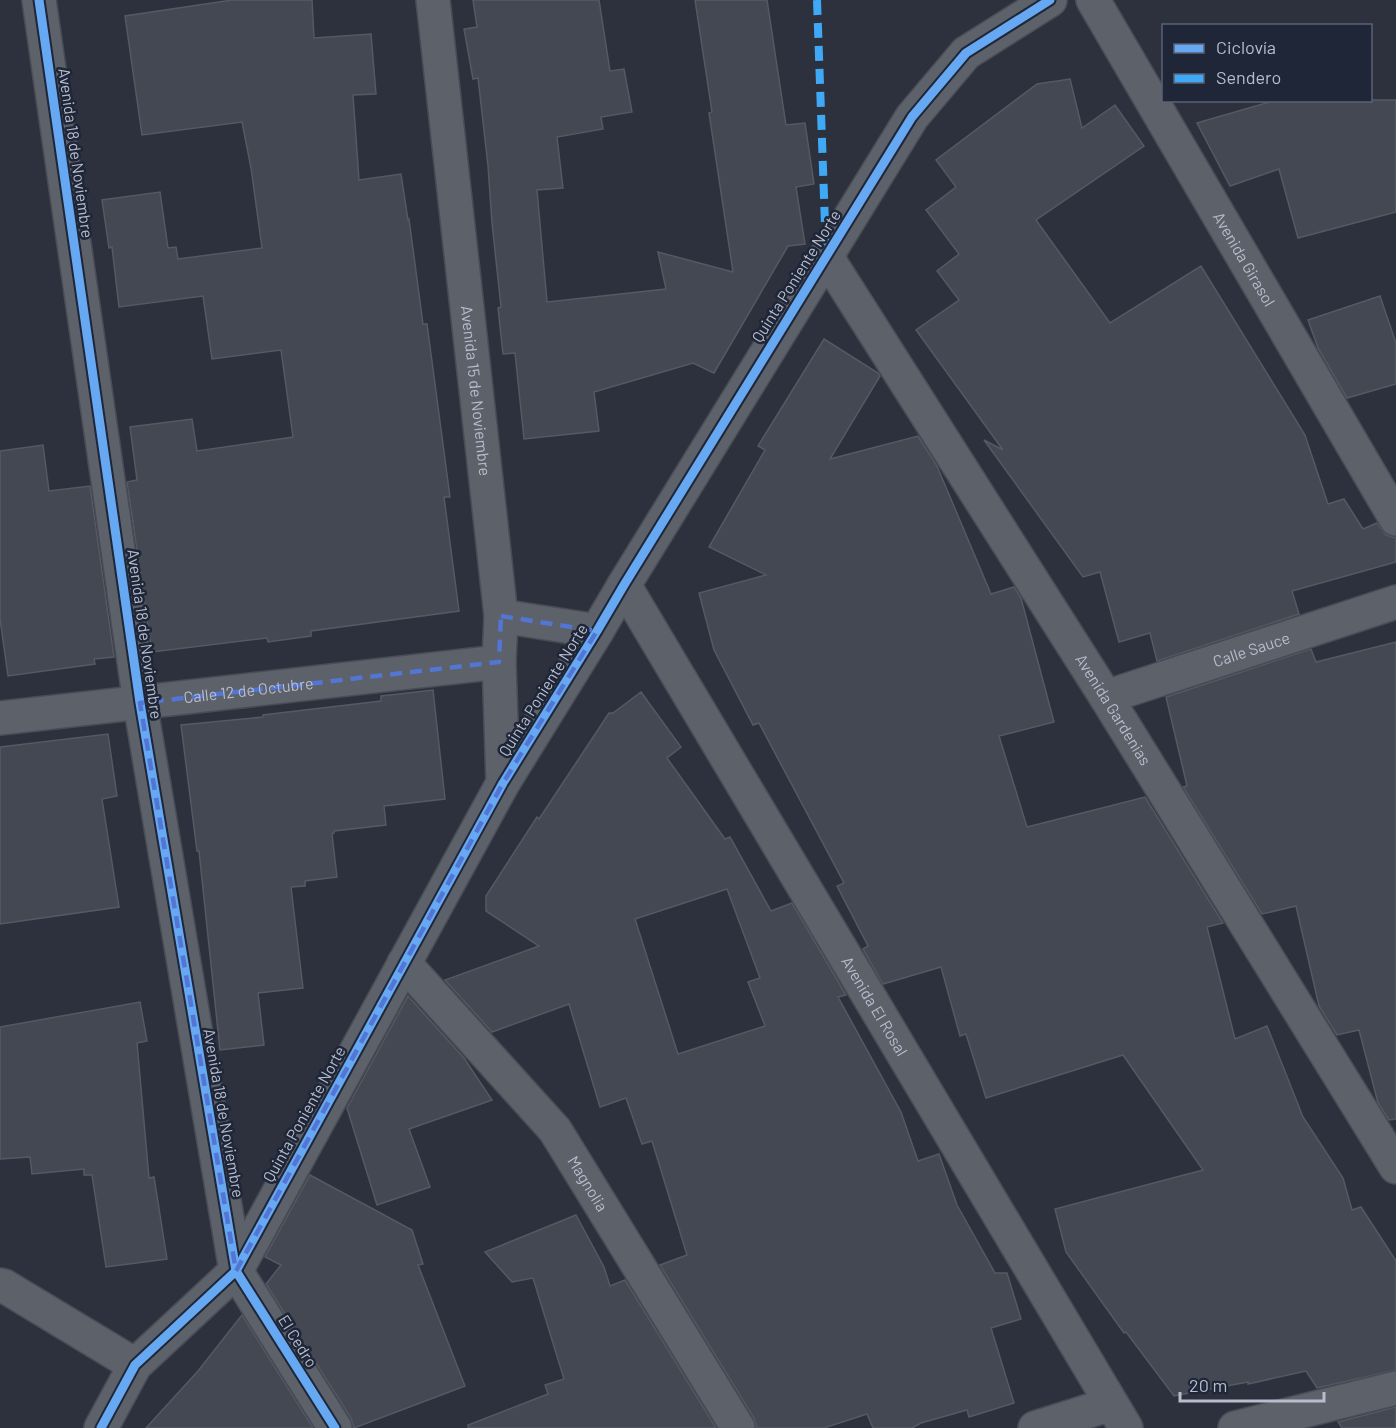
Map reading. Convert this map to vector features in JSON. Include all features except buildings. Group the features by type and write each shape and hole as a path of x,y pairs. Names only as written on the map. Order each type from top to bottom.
{"street":[{"name":"Avenida 18 de Noviembre","path":"39,0 140,703 236,1271"},
{"name":"Avenida 15 de Noviembre","path":"433,0 501,616 499,662 503,783"},
{"name":"Quinta Poniente Norte","path":"101,1428 135,1365 236,1271 503,783 912,117 966,53 1050,0"},
{"name":"Avenida Girasol","path":"1093,0 1396,519"},
{"name":"Avenida Gardenias","path":"826,256 1106,697 1396,1167"},
{"name":"Avenida El Rosal","path":"624,585 1118,1416"},
{"name":"Calle Sauce","path":"1106,697 1396,602"},
{"path":"501,616 597,631"},
{"name":"Calle 12 de Octubre","path":"0,718 499,662"},
{"name":"Magnolia","path":"404,963 555,1130 738,1428"},
{"name":"El Cedro","path":"236,1271 335,1428"},
{"path":"0,1285 135,1365"},
{"path":"1235,1428 1396,1388"},
{"path":"1035,1428 1118,1416"}],"highlighted area":[{"path":"501,616 597,631 503,783 236,1271 140,703 499,662"}],"marked path":[{"path":"817,0 826,253"}],"cycle path":[{"path":"39,0 140,703 236,1271 335,1428"},
{"path":"101,1428 135,1365 236,1271 503,783 912,117 966,53 1050,0"}]}
